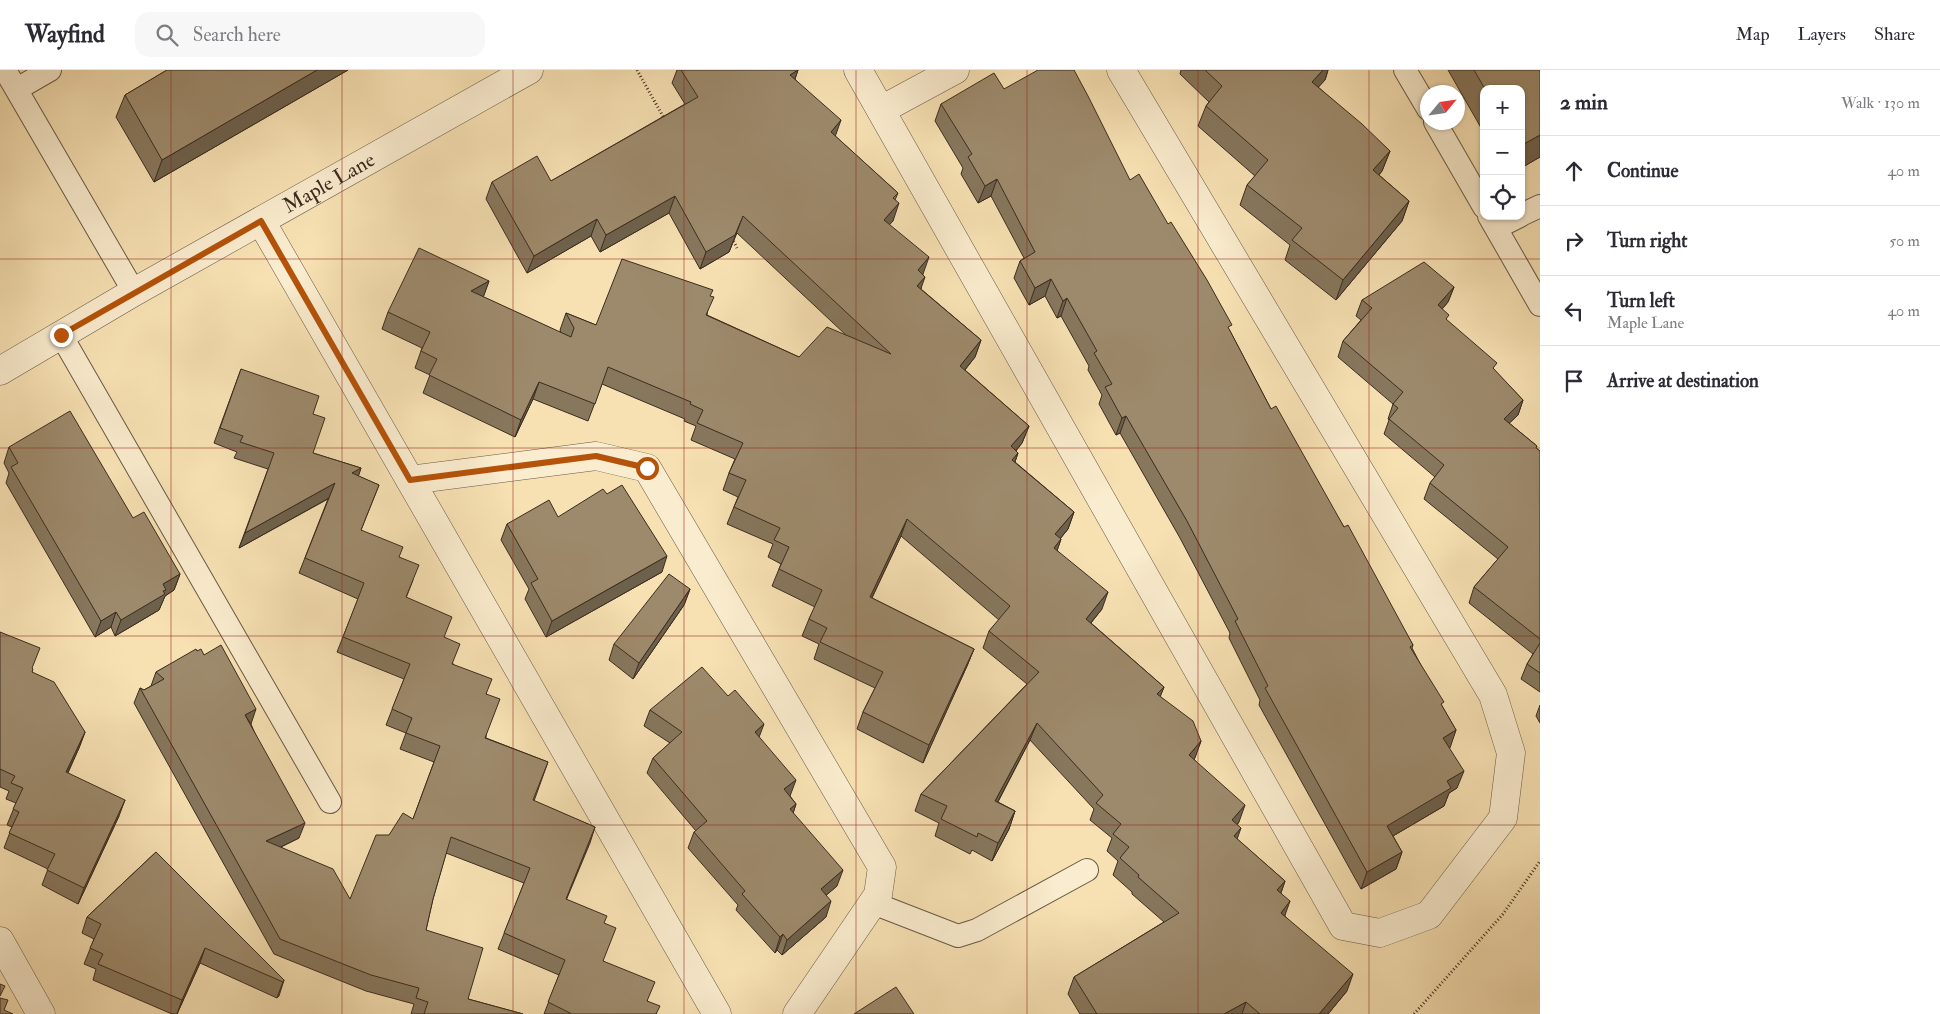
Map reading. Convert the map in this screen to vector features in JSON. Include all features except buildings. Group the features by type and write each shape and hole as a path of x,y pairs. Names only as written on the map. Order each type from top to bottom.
{"street":[{"name":"Maple Lane","path":"0,371 134,292 529,70"},
{"path":"858,70 1343,926 1380,933 1429,915 1503,818 1511,753 1493,695 1121,70"},
{"path":"881,110 955,70"},
{"path":"261,221 716,1014"},
{"path":"410,480 596,456 647,468 882,867 878,895 797,1014"},
{"path":"0,941 41,1014"}],"lane":[{"path":"5,70 134,292"},
{"path":"16,89 50,70"},
{"path":"1405,70 1420,95"},
{"path":"1441,130 1480,200"},
{"path":"1525,214 1540,206"},
{"path":"1493,222 1540,305"},
{"path":"61,335 330,802"},
{"path":"873,903 958,936 977,930 1087,870"}],"path":[{"path":"637,70 669,127"},
{"path":"727,230 737,248"},
{"path":"1414,1014 1503,914 1540,861"}],"route":[{"path":"61,335 261,221 410,480 596,456 647,468"}]}
